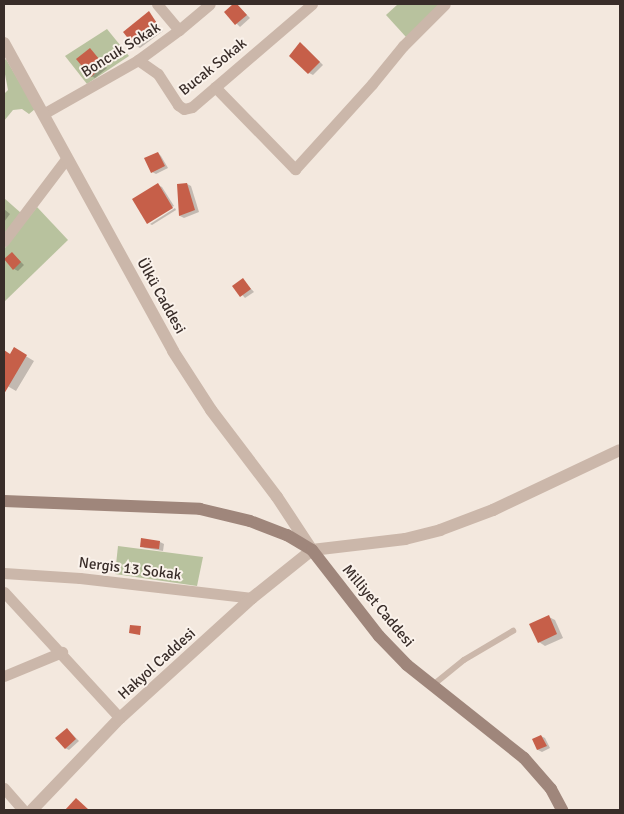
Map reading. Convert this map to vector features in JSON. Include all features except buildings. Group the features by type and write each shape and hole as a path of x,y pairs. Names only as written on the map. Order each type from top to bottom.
{"main road":[{"path":"4,501 200,509 266,526 287,535 312,550"},
{"name":"Milliyet Caddesi","path":"312,550 379,636 432,686 524,758 550,789 562,810"}],"street":[{"path":"158,4 179,30"},
{"name":"Boncuk Sokak","path":"43,114 138,60 210,4"},
{"path":"215,87 295,169 372,84 403,46 445,4"},
{"name":"Bucak Sokak","path":"138,60 158,74 178,105 184,109 192,107 309,5"},
{"name":"Ülkü Caddesi","path":"4,46 192,382 277,497 312,550"},
{"path":"4,241 66,159"},
{"path":"312,550 405,539 440,530 493,510 620,450"},
{"name":"Hakyol Caddesi","path":"32,810 120,718 252,598 312,550"},
{"name":"Nergis 13 Sokak","path":"4,573 31,573 252,598"},
{"path":"4,592 62,652 120,718"},
{"path":"4,676 62,652"},
{"path":"4,790 24,810"}],"lane":[{"path":"432,686 464,660 513,631"}],"green space":[{"path":"398,4 441,4 406,37 386,15"},
{"path":"107,29 129,56 87,84 65,56"},
{"path":"6,59 35,109 29,114 22,109 13,110 4,121 4,94 8,90 4,69 4,61"},
{"path":"4,198 21,213 4,234"},
{"path":"37,207 68,240 4,302 4,249"},
{"path":"118,546 203,557 197,586 115,574"}]}
